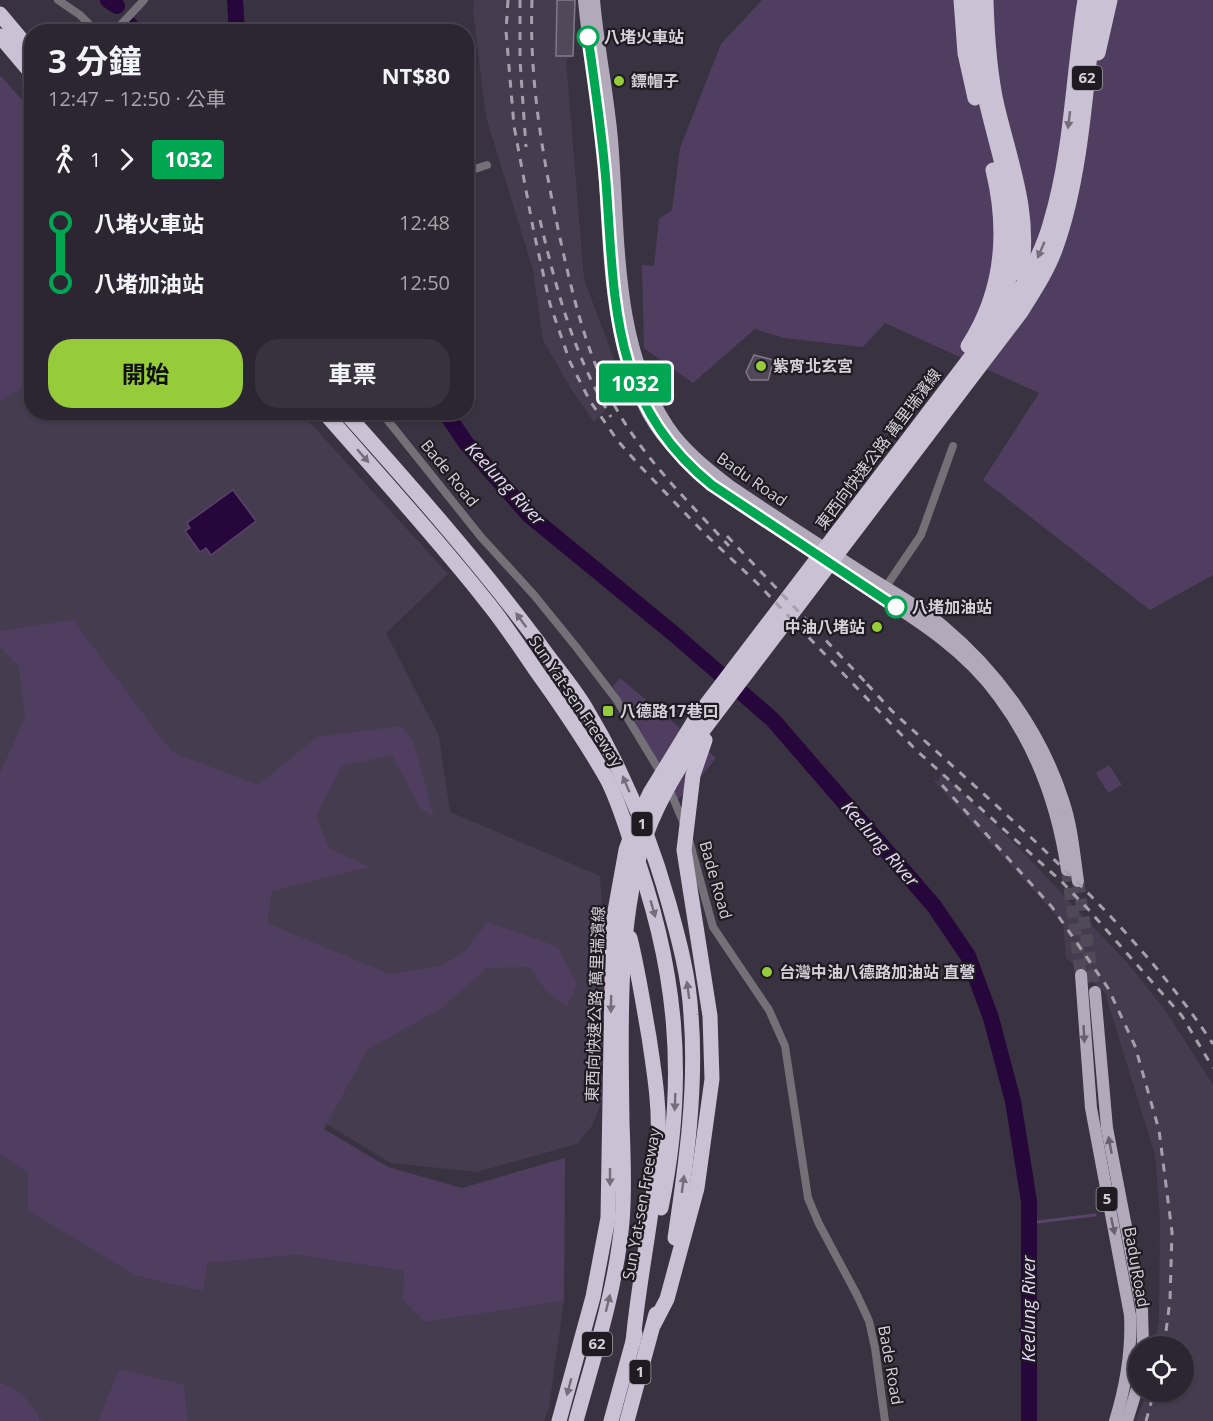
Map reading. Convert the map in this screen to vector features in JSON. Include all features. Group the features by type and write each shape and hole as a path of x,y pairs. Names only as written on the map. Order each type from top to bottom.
{"highway":[{"path":"868,494 973,339 988,312 993,294 1002,245 997,188 965,52 961,0"},
{"path":"633,1342 637,1295 653,1203 659,1108 637,966 624,913 622,896 629,857 639,827 668,768 977,370 994,329 1012,264 1014,236 1008,192 982,85 974,28 974,0"},
{"path":"654,1324 668,1299 697,1188 712,1079 710,1016 684,849 693,775 707,735 977,370 1006,324 1019,282 1025,239 1021,197 997,104 987,39 986,0"},
{"name":"東西向快速公路 萬里瑞濱線","path":"560,1421 599,1269 609,1200 628,910 641,848 657,809 701,733 1021,312 1056,248 1071,154 1085,0"},
{"name":"東西向快速公路 萬里瑞濱線","path":"576,1421 616,1267 623,1220 616,1120 614,922 626,850 635,824 650,793 696,718 1012,303 1026,280 1051,222 1083,117 1094,15 1098,0"},
{"path":"1083,117 1110,0"},
{"path":"0,14 24,42"},
{"path":"0,36 24,64"},
{"name":"Sun Yat-sen Freeway","path":"331,420 488,602 571,720 608,781 641,868 663,944 672,995 676,1060 674,1116 668,1176 633,1342 611,1421"},
{"name":"Sun Yat-sen Freeway","path":"352,420 497,587 584,706 623,777 661,876 685,968 691,1013 693,1081 687,1155 673,1249 627,1421"}],"main road":[{"name":"Badu Road","path":"584,0 602,138 615,296 629,371 646,408 661,434 700,476 936,633 1000,697 1028,745 1054,803 1062,833 1067,870"},
{"name":"Badu Road","path":"594,0 612,137 624,295 638,368 655,403 669,428 707,468 730,486 942,625 984,664 1008,692 1037,741 1063,800 1071,831 1078,881"},
{"name":"Badu Road","path":"1081,975 1091,1108 1130,1315 1131,1346 1127,1379 1115,1421"},
{"name":"Badu Road","path":"1095,992 1107,1128 1142,1310 1143,1336"},
{"path":"1127,1421 1133,1402"}],"street":[{"path":"58,0 89,24"},
{"path":"122,24 144,0"},
{"path":"474,169 487,165"},
{"name":"Bade Road","path":"387,420 481,537 542,604 610,690 671,791 692,848 713,927 769,1010 785,1046 808,1198 869,1321 885,1421"},
{"path":"885,588 921,535 953,446"}],"shaded area":[{"path":"474,0 575,0 573,56 566,60 584,279 625,389 594,422 571,389 543,340 533,270 486,117 473,11"},
{"path":"762,0 1213,0 1213,575 1150,610 983,480 1039,393 885,323 863,347 784,338 755,329 693,383 644,348 642,265 654,266 659,219 672,210 680,148 721,44"},
{"path":"0,75 24,102 24,387 0,402"},
{"path":"24,354 24,420 307,420 448,574 386,633 439,736 450,812 600,876 604,940 602,1101 592,1126 577,1144 477,1172 391,1163 313,1116 0,953 0,369"},
{"path":"233,490 256,521 211,555 206,548 200,552 185,531 190,528 187,523"},
{"path":"73,620 172,752 258,785 317,737 400,726 413,741 434,817 421,809 392,755 342,766 316,816 329,848 369,867 272,891 267,923 389,974 441,966 464,952 488,922 558,947 577,984 567,1006 547,992 530,967 487,968 440,1009 367,1050 324,1129 388,1167 462,1188 565,1158 564,1301 425,1322 403,1300 404,1271 297,1255 208,1263 203,1291 136,1276 28,1210 28,1173 0,1154 0,773 25,718 19,666 0,647 0,631"},
{"path":"620,678 716,758 697,782 675,802 613,686"},
{"path":"1109,765 1122,785 1108,793 1096,773"},
{"path":"941,772 1022,851 1130,966 1167,1013 1213,1085 1213,1421 1136,1421 1143,1402 1194,1402 1194,1336 1156,1336 1159,1320 1160,1218 1155,1155 1105,993 1066,958 1063,923 933,780 939,781"},
{"path":"0,1154 28,1173 29,1210 136,1276 203,1291 208,1263 297,1255 404,1271 425,1322 564,1301 549,1407 544,1421 188,1421 184,1384 119,1369 98,1421 42,1421 23,1394 0,1382"},
{"path":"119,1369 184,1384 188,1421 98,1421"},
{"path":"0,1382 23,1394 42,1421 0,1421"}],"building":[{"path":"557,0 575,0 573,56 556,56"},
{"name":"紫宵北玄宮","path":"754,355 774,360 768,380 750,380 746,372"}],"waterway":[{"path":"108,0 117,6"},
{"name":"Keelung River","path":"235,0 236,24"},
{"name":"Keelung River","path":"450,420 466,443 529,515 674,634 773,720 934,906 968,956 991,1018 1013,1101 1029,1201 1029,1421"},
{"path":"1029,1223 1095,1215"}],"tunnel":[{"path":"1067,870 1081,975"},
{"path":"1078,881 1095,992"}],"railway":[{"path":"508,0 506,31 514,126 534,233 550,304 570,362 590,401 618,441 639,465 705,534 757,583 916,750 1061,881 1088,909 1182,1016 1213,1068"},
{"path":"520,0 520,60 526,147"},
{"path":"532,0 535,90 543,149 565,260 589,348 606,390 641,447 729,546"},
{"path":"540,220 576,346 611,417"},
{"path":"727,536 871,688"},
{"path":"867,684 892,711 1021,828 1104,909 1143,952 1213,1044"},
{"path":"942,785 1052,907 1108,988 1135,1046 1159,1130 1172,1232 1170,1300 1165,1336"},
{"path":"1146,1421 1151,1402"}],"bus line":[{"name":"1032","path":"588,37 602,138 615,296 629,371 646,408 661,434 700,476 896,607"}],"place":[{"name":"八堵火車站","path":"588,37"},
{"name":"鏢帽子","path":"619,81"},
{"name":"紫宵北玄宮","path":"761,366"},
{"name":"八堵加油站","path":"896,607"},
{"name":"中油八堵站","path":"877,627"},
{"name":"八德路17巷口","path":"608,711"},
{"name":"台灣中油八德路加油站 直營","path":"767,972"}]}
